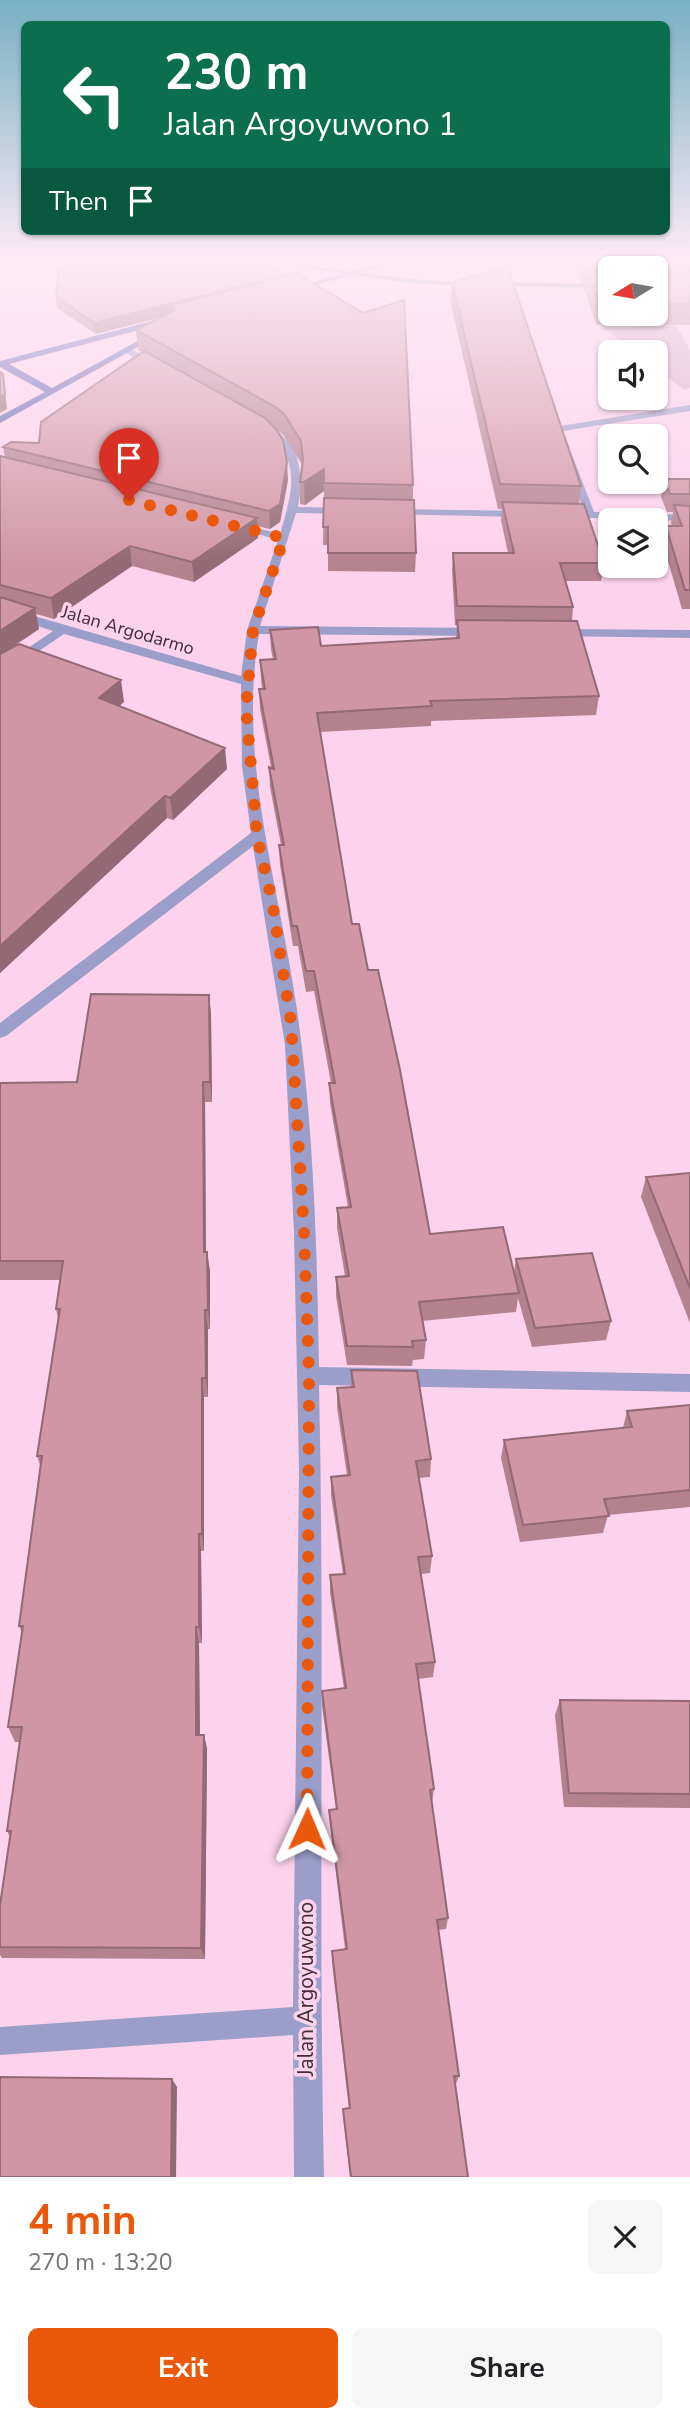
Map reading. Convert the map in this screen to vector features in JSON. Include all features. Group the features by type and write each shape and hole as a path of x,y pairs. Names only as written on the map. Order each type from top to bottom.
{"main road":[{"path":"0,420 104,363"},
{"path":"1,364 51,391"}],"street":[{"path":"149,363 164,371"},
{"path":"590,515 557,429 690,408"},
{"name":"Jalan Argoyuwono","path":"258,424 283,442 294,459 295,491 284,538 253,630 247,682 247,733 257,836 272,901 291,1022 304,1232 309,1376 305,2020 309,2177"},
{"path":"290,510 359,511"},
{"path":"386,512 536,514"},
{"path":"550,514 690,518"},
{"path":"230,525 284,538"},
{"name":"Jalan Argodarmo","path":"0,610 247,682"},
{"path":"0,673 62,630"},
{"path":"253,630 499,632"},
{"path":"540,633 690,634"},
{"path":"0,1031 257,836"},
{"path":"309,1376 690,1382"},
{"path":"0,2041 305,2020"}],"shaded area":[{"path":"668,363 690,363 690,388 684,390 668,377"}],"building":[{"path":"127,363 165,363 265,418 276,429 283,440 287,462 280,504 269,511 3,447 11,442 39,443 41,422"},
{"path":"195,363 407,363 413,485 324,483 324,469 300,482 303,461 301,441 284,414"},
{"path":"471,363 540,363 581,486 500,484"},
{"path":"0,372 3,374 5,394 0,397"},
{"path":"0,456 257,518 192,562 130,546 51,598 0,585"},
{"path":"668,479 690,479 690,494 670,494"},
{"path":"324,498 414,500 416,553 328,553 328,527 323,527"},
{"path":"502,502 584,504 598,545 598,563 560,563 573,607 457,606 453,553 514,553"},
{"path":"674,505 690,506 690,590 685,590 668,533 668,526 682,526"},
{"path":"0,597 35,608 0,631"},
{"path":"457,620 577,621 599,696 430,701 432,706 317,713 352,924 359,924 368,970 378,970 400,1070 430,1234 503,1227 519,1293 419,1302 426,1340 412,1341 413,1347 347,1346 336,1277 349,1276 337,1208 351,1207 329,1083 335,1083 314,971 306,971 297,926 292,926 279,845 284,845 269,767 274,769 259,689 265,689 260,660 276,659 270,630 318,627 321,646 459,638"},
{"path":"19,644 121,680 99,698 225,748 170,798 165,796 0,946 0,654"},
{"path":"91,994 209,995 210,1082 203,1082 204,1252 207,1252 208,1310 205,1310 206,1378 202,1378 202,1534 199,1534 199,1627 196,1627 196,1735 204,1735 201,1948 0,1947 0,1905 11,1831 7,1831 22,1727 8,1727 23,1626 19,1626 42,1456 37,1456 60,1309 56,1309 63,1261 0,1261 0,1083 77,1082"},
{"path":"690,1173 690,1288 646,1177"},
{"path":"592,1253 611,1321 535,1328 516,1259"},
{"path":"351,1370 417,1371 431,1459 416,1461 432,1556 418,1557 435,1662 416,1664 434,1789 430,1790 448,1918 437,1920 459,2076 454,2076 468,2177 351,2177 343,2109 350,2108 332,1951 347,1949 329,1810 337,1809 322,1691 346,1688 330,1575 345,1574 331,1477 350,1475 337,1388 354,1387"},
{"path":"690,1405 690,1490 604,1499 609,1516 523,1525 504,1440 632,1427 627,1411"},
{"path":"560,1700 690,1701 690,1794 569,1793"},
{"path":"0,2077 172,2079 171,2177 0,2177"}],"route":[{"path":"129,500 284,538 253,630 246,708 257,836 272,901 291,1022 304,1232 309,1376 307,1829"}]}
